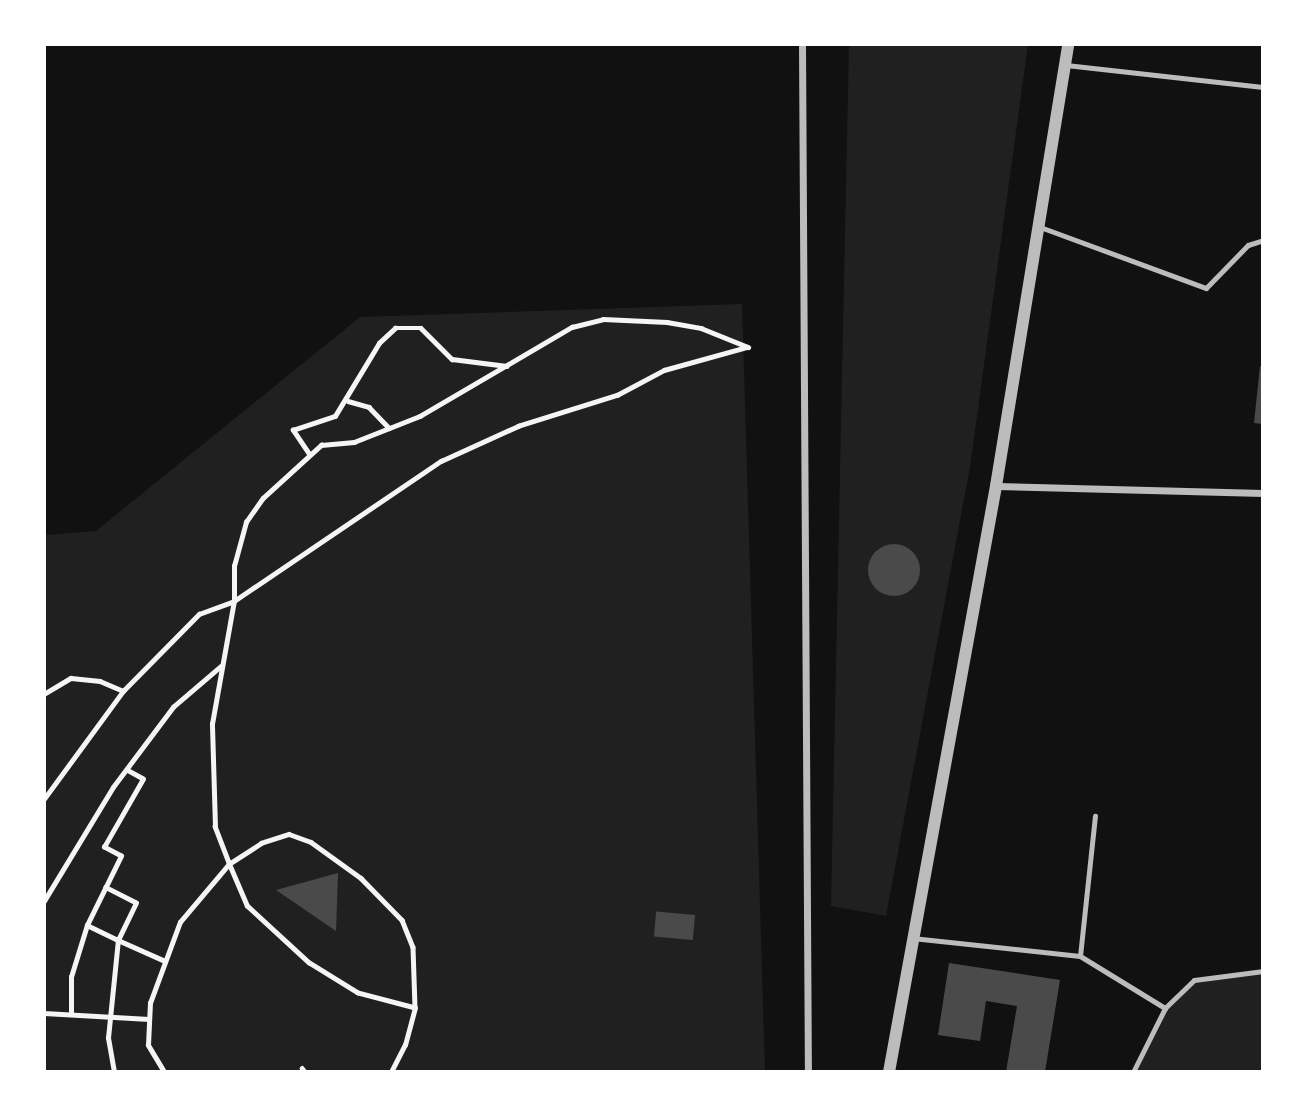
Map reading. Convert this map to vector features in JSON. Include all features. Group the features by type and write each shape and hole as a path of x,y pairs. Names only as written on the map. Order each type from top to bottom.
{"street":[{"path":"802,44 808,1072"},
{"path":"889,1072 911,938 996,486 1068,44"},
{"path":"996,486 1263,493"}],"lane":[{"path":"1066,65 1263,87"},
{"path":"1040,227 1206,288 1248,245 1263,240"},
{"path":"1080,956 1095,816"},
{"path":"911,938 1080,956 1165,1008"},
{"path":"1133,1072 1165,1008 1194,980 1263,971"}],"path":[{"path":"44,799 123,691 199,614 234,601 441,461 518,426 617,395 664,370 748,347 701,328 604,319 572,327 420,416 354,442 321,444 271,489 246,522 234,566 234,601 212,724 215,827 247,906 309,963 358,993 415,1008"},
{"path":"309,454 293,430 335,416 348,401 379,342 395,328 421,328 452,359 508,366"},
{"path":"348,401 369,407 389,429"},
{"path":"44,901 87,826 173,707 223,665"},
{"path":"44,694 71,678 100,681 123,691"},
{"path":"71,1014 71,977 87,925 121,856 104,847 143,779 127,770"},
{"path":"160,1071 148,1045 149,1018 163,960 180,922 229,864 261,843 289,834 311,842 361,878 402,920 413,947 415,1008 405,1045 391,1072"},
{"path":"106,888 136,903 118,940 109,1016 114,1072"},
{"path":"87,925 163,960"},
{"path":"44,1013 149,1018"}],"shaded area":[{"path":"849,44 1028,44 970,467 886,916 831,906"},
{"path":"742,304 765,1072 44,1072 44,535 96,531 360,317"},
{"path":"1263,971 1263,1072 1133,1072 1165,1008 1194,980"}],"building":[{"path":"1260,366 1263,367 1263,424 1254,423"},
{"path":"894,544 913,551 920,570 913,589 894,596 875,589 868,570 875,551"},
{"path":"338,873 336,931 276,890"},
{"path":"656,912 695,915 693,940 654,937"},
{"path":"949,963 1060,980 1045,1072 1006,1072 1017,1006 986,1001 980,1041 938,1035"}]}
